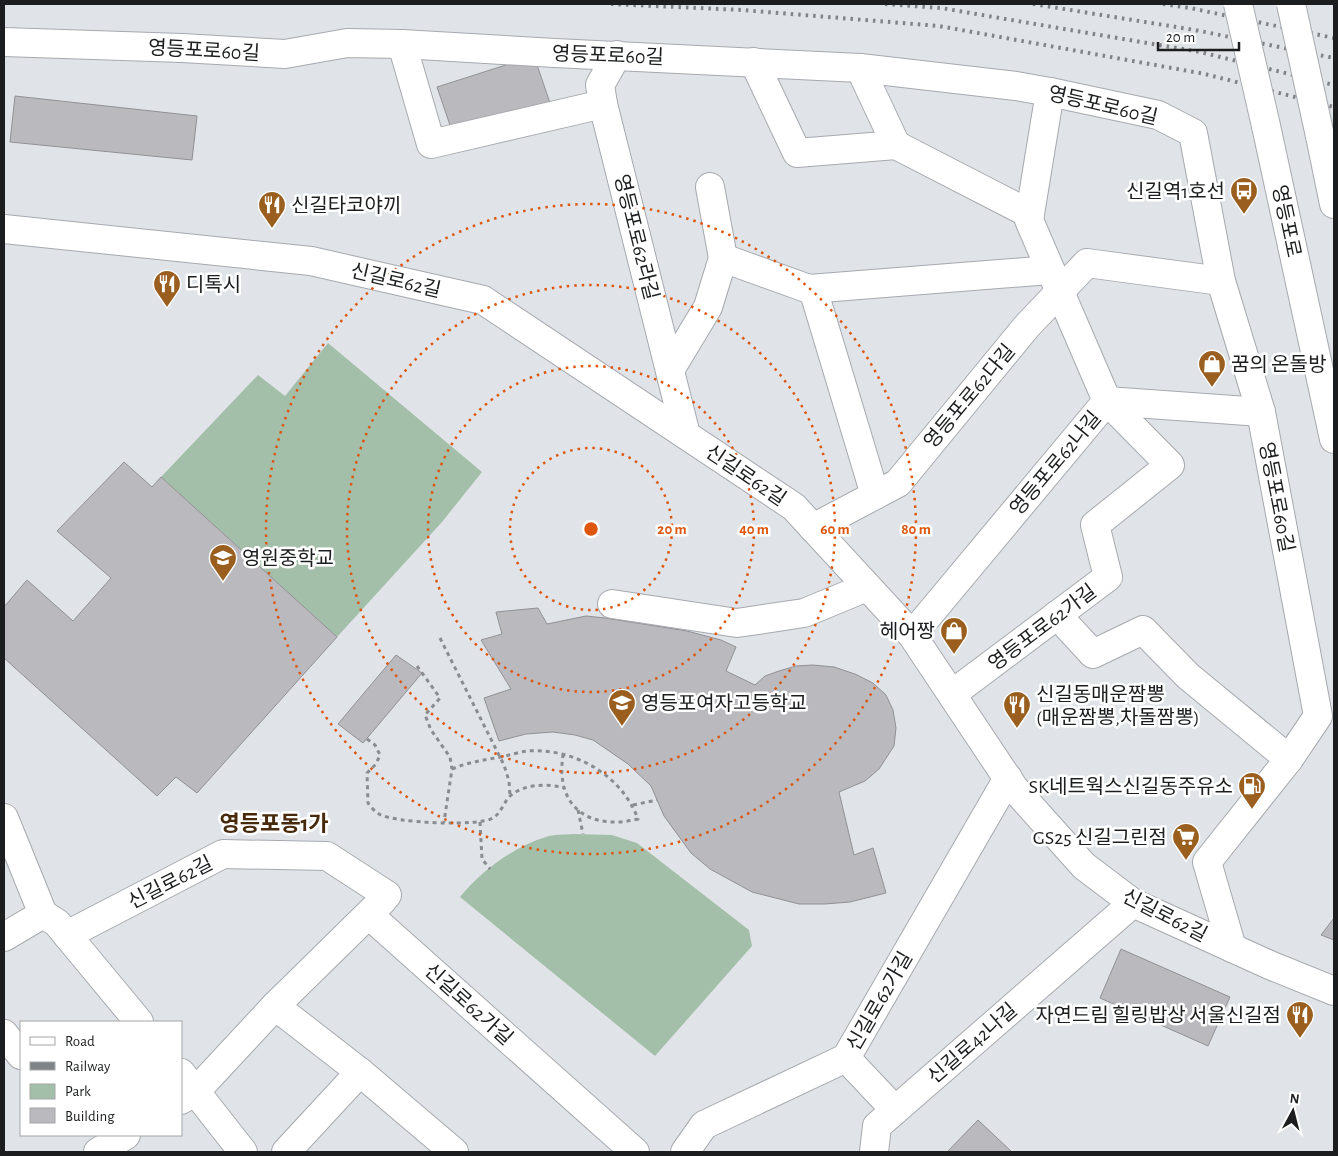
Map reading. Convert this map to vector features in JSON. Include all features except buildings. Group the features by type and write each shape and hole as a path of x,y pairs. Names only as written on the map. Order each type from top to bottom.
{"street":[{"name":"영등포로","path":"1238,4 1334,439"},
{"path":"1290,4 1334,204"},
{"name":"영등포로60길","path":"4,42 182,48 286,54 347,43 402,44 860,68 1016,86 1050,92 1158,115 1193,133 1221,281 1261,412 1326,718 1289,759 1207,862 1232,948"},
{"path":"402,44 431,144 603,104"},
{"name":"영등포로62라길","path":"617,55 600,85 603,104 686,435"},
{"path":"754,62 797,153 896,146 1030,214"},
{"path":"860,68 896,146"},
{"name":"영등포로62나길","path":"912,635 1106,401 1029,220 1050,92"},
{"path":"670,370 708,307 723,258 710,187"},
{"name":"신길로62길","path":"4,228 311,260 483,300 794,507 912,635 1014,788 1084,866 1133,903 1232,948 1334,991"},
{"path":"723,258 813,290 1055,281 1087,263 1221,281"},
{"name":"영등포로62다길","path":"814,528 898,483 1027,326 1055,281"},
{"path":"813,290 875,495"},
{"path":"1106,401 1261,412"},
{"name":"영등포로62가길","path":"952,694 1108,577 1095,525 1170,465 1106,401"},
{"path":"612,604 737,623 804,613 868,587"},
{"path":"1057,615 1093,654 1143,630 1188,676 1289,759"},
{"name":"신길로62가길","path":"685,1152 704,1125 846,1058 1008,778"},
{"path":"4,818 43,914 57,923 138,1021"},
{"name":"신길로62길","path":"67,935 223,854 327,856 392,890 369,915 275,1006 186,1088 243,1152"},
{"name":"신길로42나길","path":"874,1152 877,1126 1133,903"},
{"path":"4,937 43,914"},
{"name":"신길로62가길","path":"369,915 635,1152"},
{"path":"275,1006 360,1072 454,1152"},
{"path":"4,1034 20,1054"},
{"path":"846,1058 895,1110"},
{"path":"286,1152 360,1072"},
{"path":"97,1147 124,1136"}],"path":[{"path":"440,638 500,757 509,781 510,796"},
{"path":"417,666 440,698 425,715 431,730 450,757 452,769 444,822"},
{"path":"367,739 374,745 380,755 376,764 367,773 368,803 379,814 399,820 480,822 492,818 500,812 510,796 525,788 554,785 564,788"},
{"path":"452,769 482,759 527,751 553,752 563,755 600,770 621,788 633,805 638,819 624,822 594,820 578,810 564,793 561,770 563,755"},
{"path":"633,805 656,800"},
{"path":"578,810 583,834"},
{"path":"480,822 482,859 490,869"}],"green space":[{"path":"328,343 482,472 442,522 337,637 161,477 258,375 285,396"},
{"path":"573,834 612,835 637,843 749,930 752,946 655,1056 460,897 488,869 522,847 549,836"}],"railway":[{"path":"611,4 742,10 939,26 1205,74 1334,107"},
{"path":"885,4 941,8 1200,52 1334,85"},
{"path":"1033,4 1195,30 1334,58"},
{"path":"1163,4 1334,38"}],"place":[{"name":"신길역1호선","path":"1244,215"},
{"name":"신길타코야끼","path":"272,229"},
{"name":"디톡시","path":"167,308"},
{"name":"꿈의 온돌방","path":"1212,388"},
{"name":"영원중학교","path":"223,582"},
{"name":"헤어짱","path":"954,655"},
{"name":"영등포여자고등학교","path":"622,727"},
{"name":"신길동매운짬뽕 (매운짬뽕,차돌짬뽕)","path":"1017,729"},
{"name":"SK네트웍스신길동주유소","path":"1252,810"},
{"name":"GS25 신길그린점","path":"1186,861"},
{"name":"자연드림 힐링밥상 서울신길점","path":"1300,1039"}],"district":[{"name":"영등포동1가","path":"274,823"}]}
